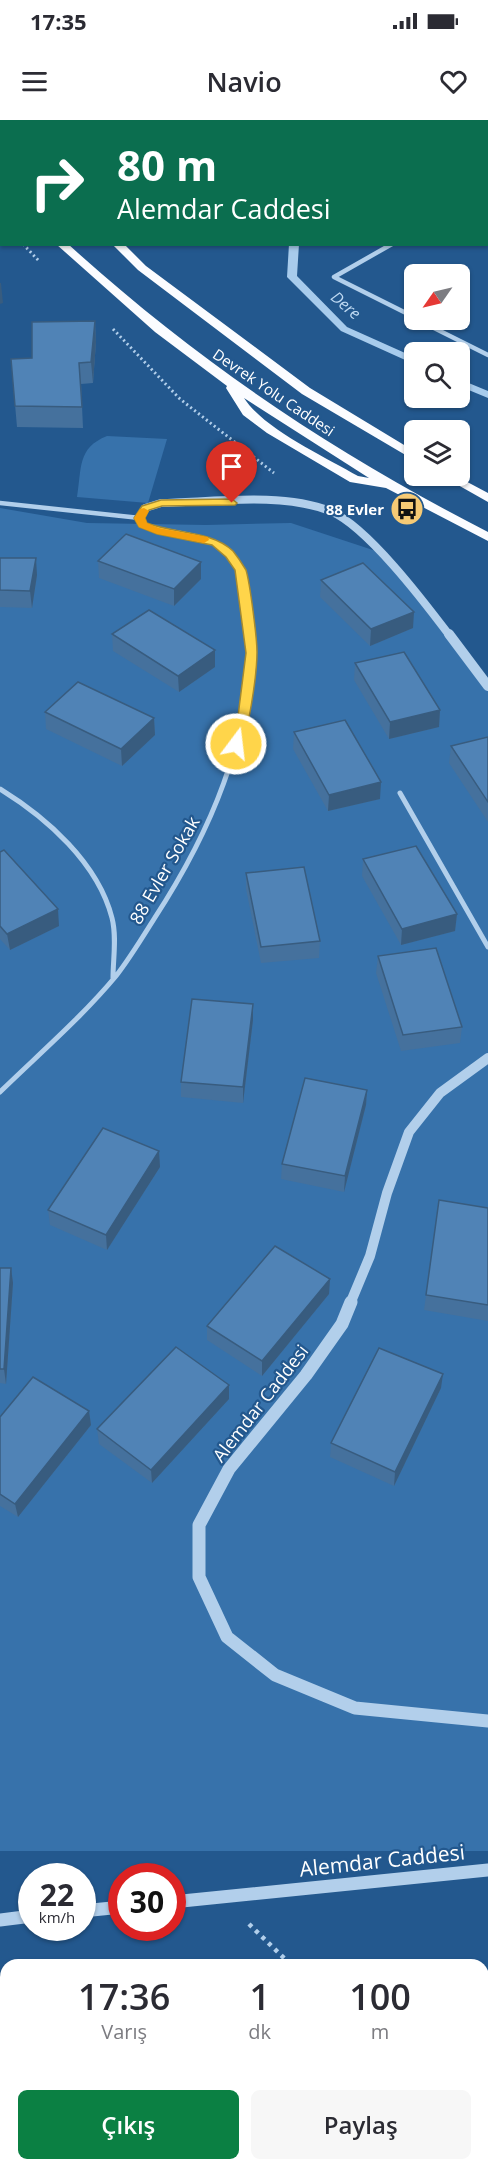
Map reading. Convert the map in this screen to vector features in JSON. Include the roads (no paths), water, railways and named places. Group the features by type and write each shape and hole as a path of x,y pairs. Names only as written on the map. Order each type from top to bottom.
{"highway":[{"name":"Devrek Yolu Caddesi","path":"63,246 106,287 191,356 228,382 247,412 298,447 354,479 398,489 488,537"},
{"name":"Devrek Yolu Caddesi","path":"119,246 142,268 306,391 404,450"},
{"path":"466,486 488,498"}],"street":[{"path":"388,246 334,277 404,313"},
{"path":"438,330 488,355"},
{"path":"0,503 140,518 145,508 161,503 279,502 304,504 329,510 349,522 398,569 488,686"},
{"name":"88 Evler Sokak","path":"0,1092 113,978 168,901 209,824 242,724 251,653 240,570 230,555 215,543 157,531 142,525 140,518"},
{"name":"88 Evler Sokak","path":"0,789 17,799 63,837 96,882 112,918 113,978"},
{"path":"400,792 488,947"},
{"name":"Alemdar Caddesi","path":"488,1058 440,1093 409,1132 387,1193 370,1257 342,1324 306,1375 229,1469 199,1525 199,1577 227,1637 275,1675 355,1708 488,1721"},
{"name":"Alemdar Caddesi","path":"186,1901 488,1870"},
{"path":"0,1920 18,1918"}],"waterway":[{"name":"Dere","path":"294,246 292,277 344,329 404,356"},
{"name":"Dere","path":"470,387 488,395"}],"place":[{"name":"88 Evler","path":"407,509"}]}
